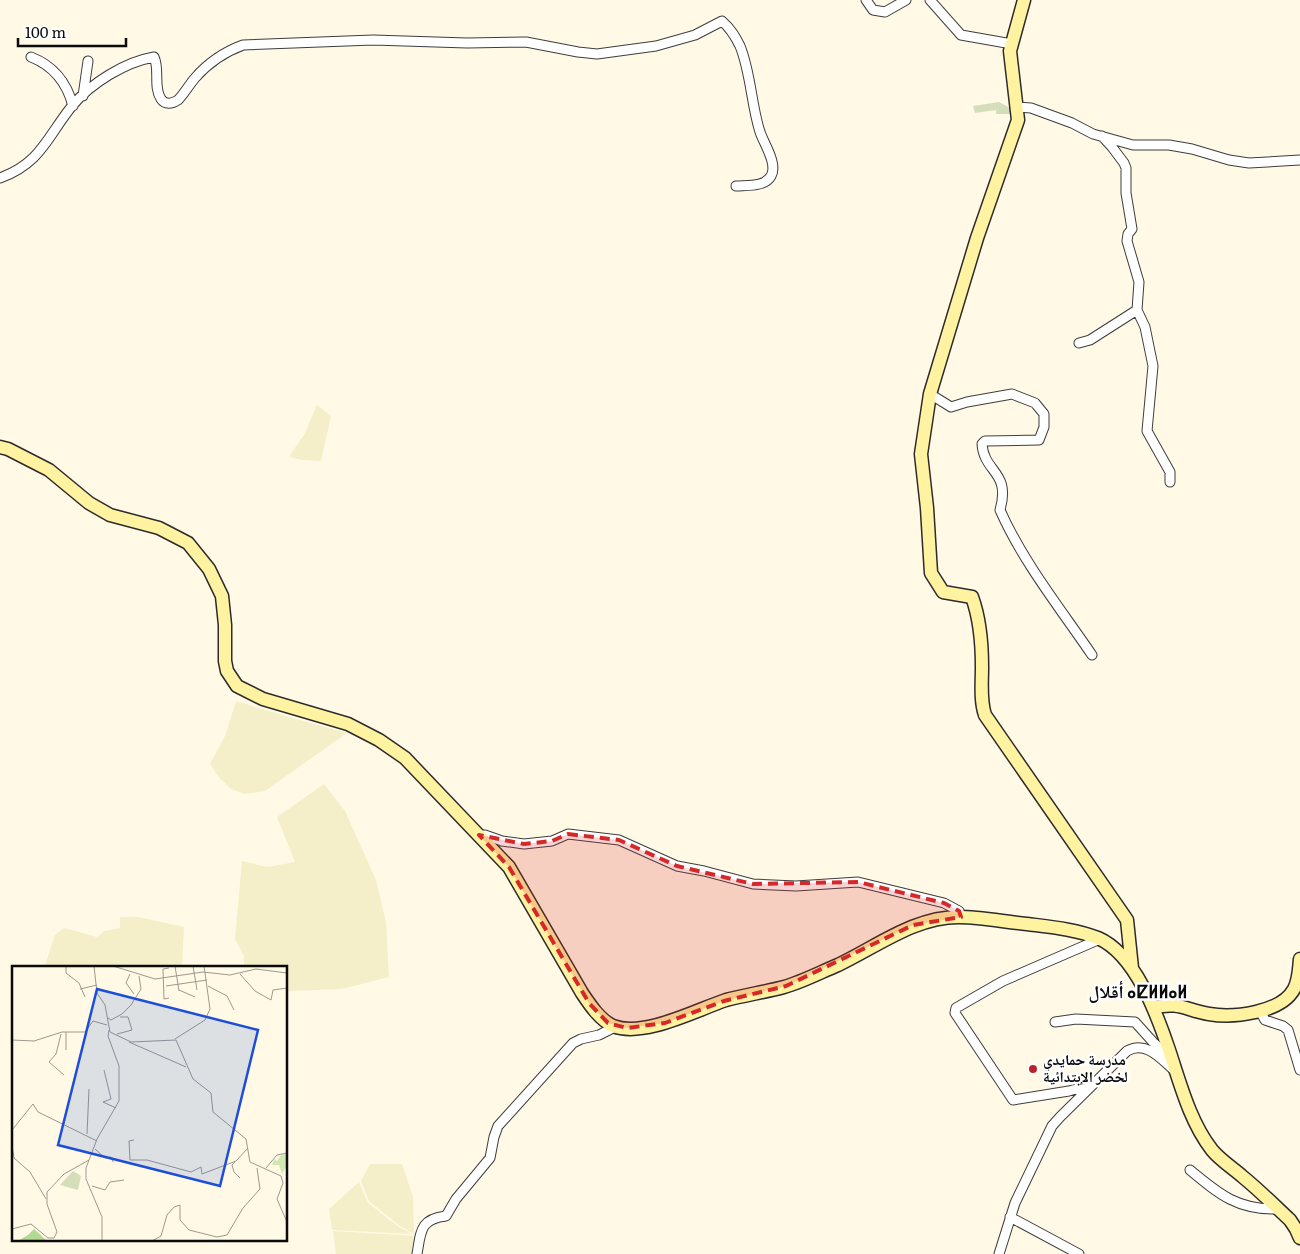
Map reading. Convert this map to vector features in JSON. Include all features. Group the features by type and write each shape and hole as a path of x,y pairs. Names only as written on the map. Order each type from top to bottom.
{"main road":[{"path":"1024,0 1010,50 1018,120 977,238 930,394 921,454 931,573 943,592 972,597 978,613 982,665 982,706 1127,920 1132,970"},
{"path":"0,447 49,470 89,503 110,514 159,528 188,544 209,569 222,596 225,624 226,671 237,686 263,699 348,724 379,740 405,758 509,867 589,1003 608,1023 615,1026 640,1028 656,1025 724,1001 786,986 839,964 913,925 942,918 961,917 1067,928 1100,939 1123,956 1160,1020 1174,1065 1197,1125 1212,1151 1290,1220 1300,1238"},
{"path":"1153,1008 1167,1004 1210,1014 1231,1015 1260,1011 1285,1000 1293,991 1297,983 1300,959"}],"street":[{"path":"866,0 873,10 885,12 906,0"},
{"path":"930,0 962,36 1012,44"},
{"path":"0,178 15,172 36,157 72,106 99,82 143,58 154,56 158,69 161,100 165,103 171,103 178,100 211,62 226,51 243,45 373,40 467,43 526,42 597,54 656,46 695,35 722,22 731,29 747,66 760,132 772,163 773,173 769,180 761,184 736,186"},
{"path":"31,57 44,62 54,71 69,93 72,106"},
{"path":"83,96 88,61"},
{"path":"1016,106 1031,108 1102,136 1133,145 1169,145 1249,164 1300,160"},
{"path":"1102,136 1122,158 1126,168 1126,193 1132,229 1128,234 1127,241 1139,282 1136,310 1145,328 1152,366 1147,431 1170,472 1170,482"},
{"path":"1079,344 1090,340 1136,310"},
{"path":"930,394 951,407 967,402 1012,394 1035,403 1044,414 1044,427 1039,440 985,441 982,444 983,454 1002,483 1004,496 1000,510 1010,531 1092,655"},
{"path":"478,835 524,844 552,841 568,834 619,840 677,866 753,884 796,886 858,882 944,903 959,911 961,917"},
{"path":"1091,1086 1013,1100 955,1013 956,1008 1003,981 1100,939"},
{"path":"1260,1011 1265,1020 1283,1026 1288,1030 1300,1070"},
{"path":"1055,1022 1076,1019 1136,1022 1174,1065"},
{"path":"417,1254 423,1226 428,1220 446,1216 461,1193 490,1158 498,1126 573,1043 599,1035 615,1026"},
{"path":"1000,1254 1010,1216 1052,1126 1091,1086 1127,1052 1134,1048 1148,1048 1174,1065"},
{"path":"1190,1170 1234,1202 1252,1208 1278,1209"},
{"path":"1010,1216 1080,1254"}],"highlighted area":[{"path":"568,834 619,840 677,866 753,884 858,882 944,903 959,911 961,917 913,925 786,986 724,1001 665,1023 627,1028 608,1023 589,1003 509,867 479,835 524,844 552,841"}],"shaded area":[{"path":"317,405 331,416 321,461 292,458 290,455 304,435"},
{"path":"236,701 347,733 265,791 245,794 231,789 218,776 210,764 225,736"},
{"path":"324,784 345,811 376,880 386,923 389,977 342,989 288,991 288,966 244,966 244,956 235,939 242,861 267,867 295,862 277,817"},
{"path":"120,917 138,917 184,927 182,964 180,966 45,966 55,935 64,928 97,937 104,931 120,928"},
{"path":"370,1164 402,1164 413,1197 414,1234 400,1226 369,1201 361,1181"},
{"path":"359,1182 368,1203 399,1227 412,1234 332,1230 329,1209"},
{"path":"333,1231 416,1236 415,1254 336,1254"}],"green space":[{"path":"999,102 1012,109 1012,114 996,114 996,110 975,113 973,106"}],"place":[{"name":"مدرسة حمايدي لخضر الإبتدائية","path":"1033,1069"}],"district":[{"name":"أقلال ⴰⵇⵍⵍⴰⵍ","path":"1138,992"}]}
